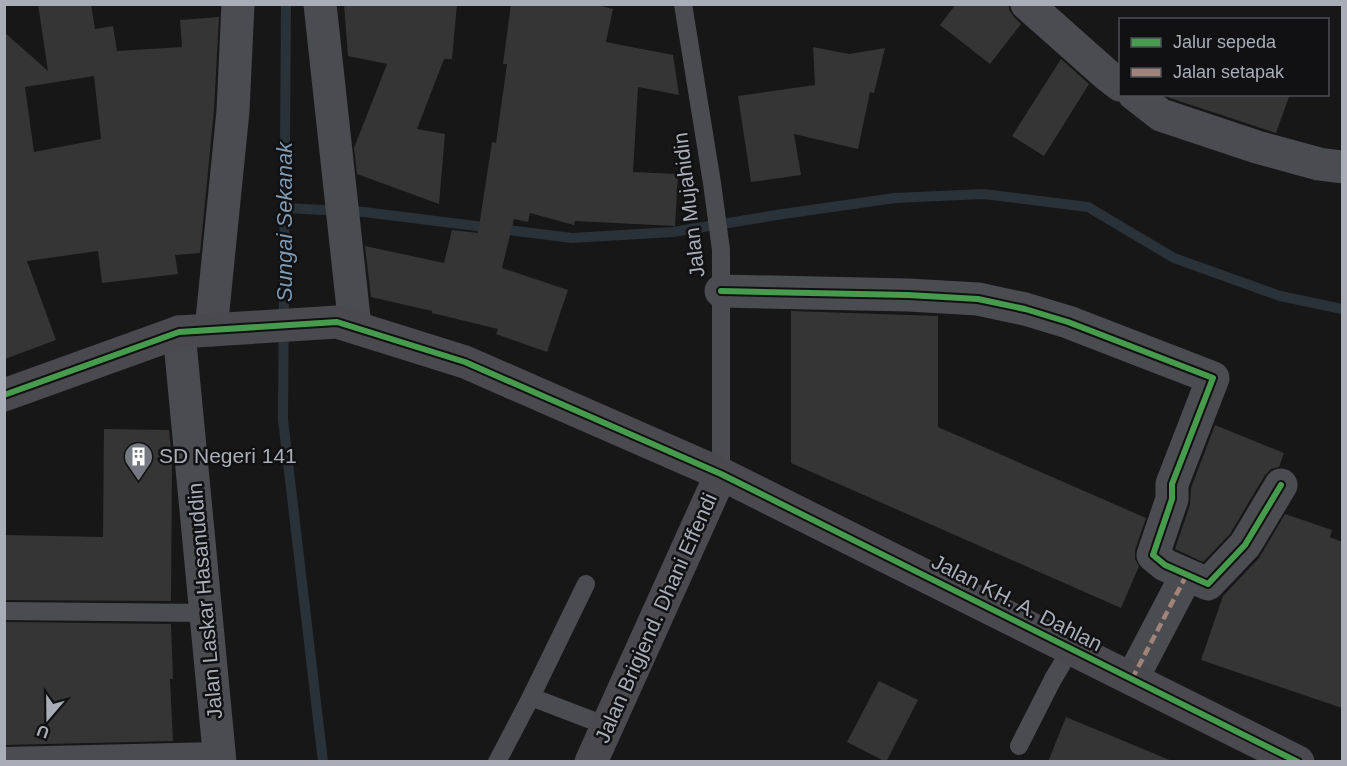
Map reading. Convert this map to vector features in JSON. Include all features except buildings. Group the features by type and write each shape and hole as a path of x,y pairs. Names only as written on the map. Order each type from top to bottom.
{"street":[{"name":"Jalan Laskar Hasanuddin","path":"220,756 207,613 205,330 233,111 238,4"},
{"path":"4,395 205,330 346,324 320,4"},
{"path":"1027,4 1119,84"},
{"path":"1137,96 1161,115 1257,147 1319,164 1342,167"},
{"path":"721,291 908,295 978,299 1025,309 1068,322 1213,378 1172,484 1172,499 1153,555 1164,565 1208,584 1245,545 1281,485"},
{"name":"Jalan KH. A. Dahlan","path":"346,324 465,362 722,474 1298,762"},
{"name":"Jalan Brigjend. Dhani Effendi","path":"591,762 722,474"},
{"path":"1132,679 1186,576"}],"lane":[{"name":"Jalan Mujahidin","path":"683,4 712,183 720,250 722,474"},
{"path":"497,762 586,584"},
{"path":"4,611 207,613"},
{"path":"1019,746 1071,649"},
{"path":"531,697 607,726"},
{"path":"4,756 220,756"}],"waterway":[{"name":"Sungai Sekanak","path":"286,4 283,420 323,762"},
{"path":"284,208 364,212 572,238 673,232 895,198 983,194 1088,207 1174,258 1280,296 1342,309"}],"marked path":[{"path":"1132,679 1186,576"}],"cycle path":[{"path":"721,291 908,295 978,299 1025,309 1068,322 1213,378 1172,484 1172,499 1153,555 1165,565 1208,584 1245,545 1281,485"},
{"path":"4,395 179,332 337,322 465,362 721,474 1298,762"}],"place":[{"name":"SD Negeri 141","path":"138,482"}]}
